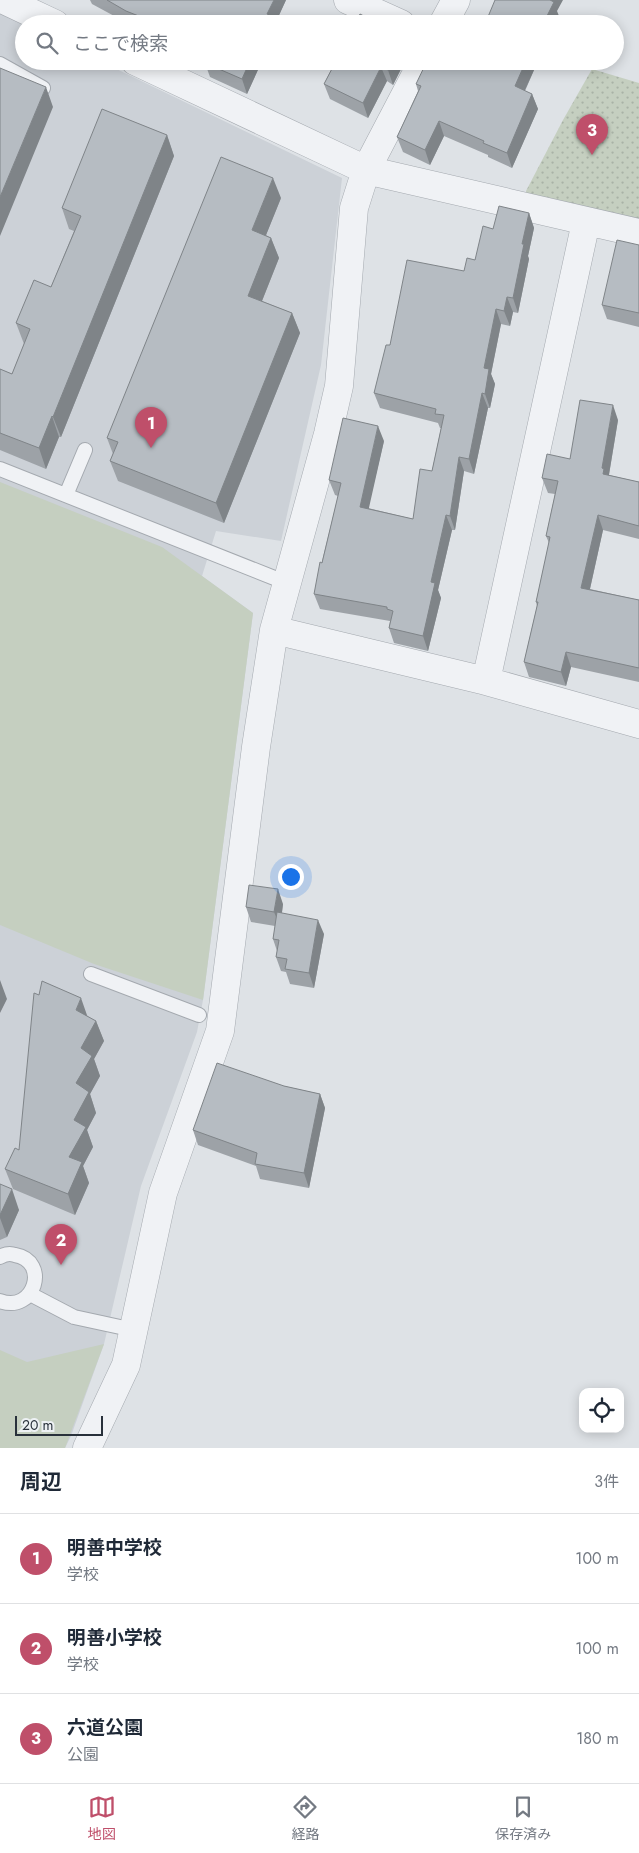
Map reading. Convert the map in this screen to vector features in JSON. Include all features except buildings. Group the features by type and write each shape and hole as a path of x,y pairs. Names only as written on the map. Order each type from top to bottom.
{"street":[{"path":"4,0 36,15"},
{"path":"348,0 381,15"},
{"path":"448,15 456,0"},
{"path":"154,70 366,170 639,233"},
{"path":"87,1448 126,1365 163,1193 220,1031 210,1019 274,630 328,434 339,386 354,208 366,170 418,70"},
{"path":"486,681 586,222"},
{"path":"274,630 486,681 639,724"}],"lane":[{"path":"0,64 47,90"},
{"path":"66,495 85,450"},
{"path":"0,469 288,583"},
{"path":"92,974 210,1019"},
{"path":"0,1257 12,1254 20,1256 27,1260 35,1274 35,1282 30,1294 21,1301 13,1303 0,1301"},
{"path":"30,1294 74,1316 134,1330"}],"shaded area":[{"path":"0,13 15,20 15,70 119,70 342,178 321,365 281,541 216,531 202,576 253,613 203,1000 197,1032 141,1186 104,1344 71,1436 65,1448 0,1448"}],"green space":[{"path":"591,70 639,83 639,221 526,198 526,191"},
{"path":"0,482 162,547 253,613 203,1000 94,964 0,925"},
{"path":"104,1344 65,1448 0,1448 0,1350 27,1362"}],"place":[{"name":"六道公園","path":"592,155"},
{"name":"明善中学校","path":"151,448"},
{"name":"明善小学校","path":"61,1265"}]}
